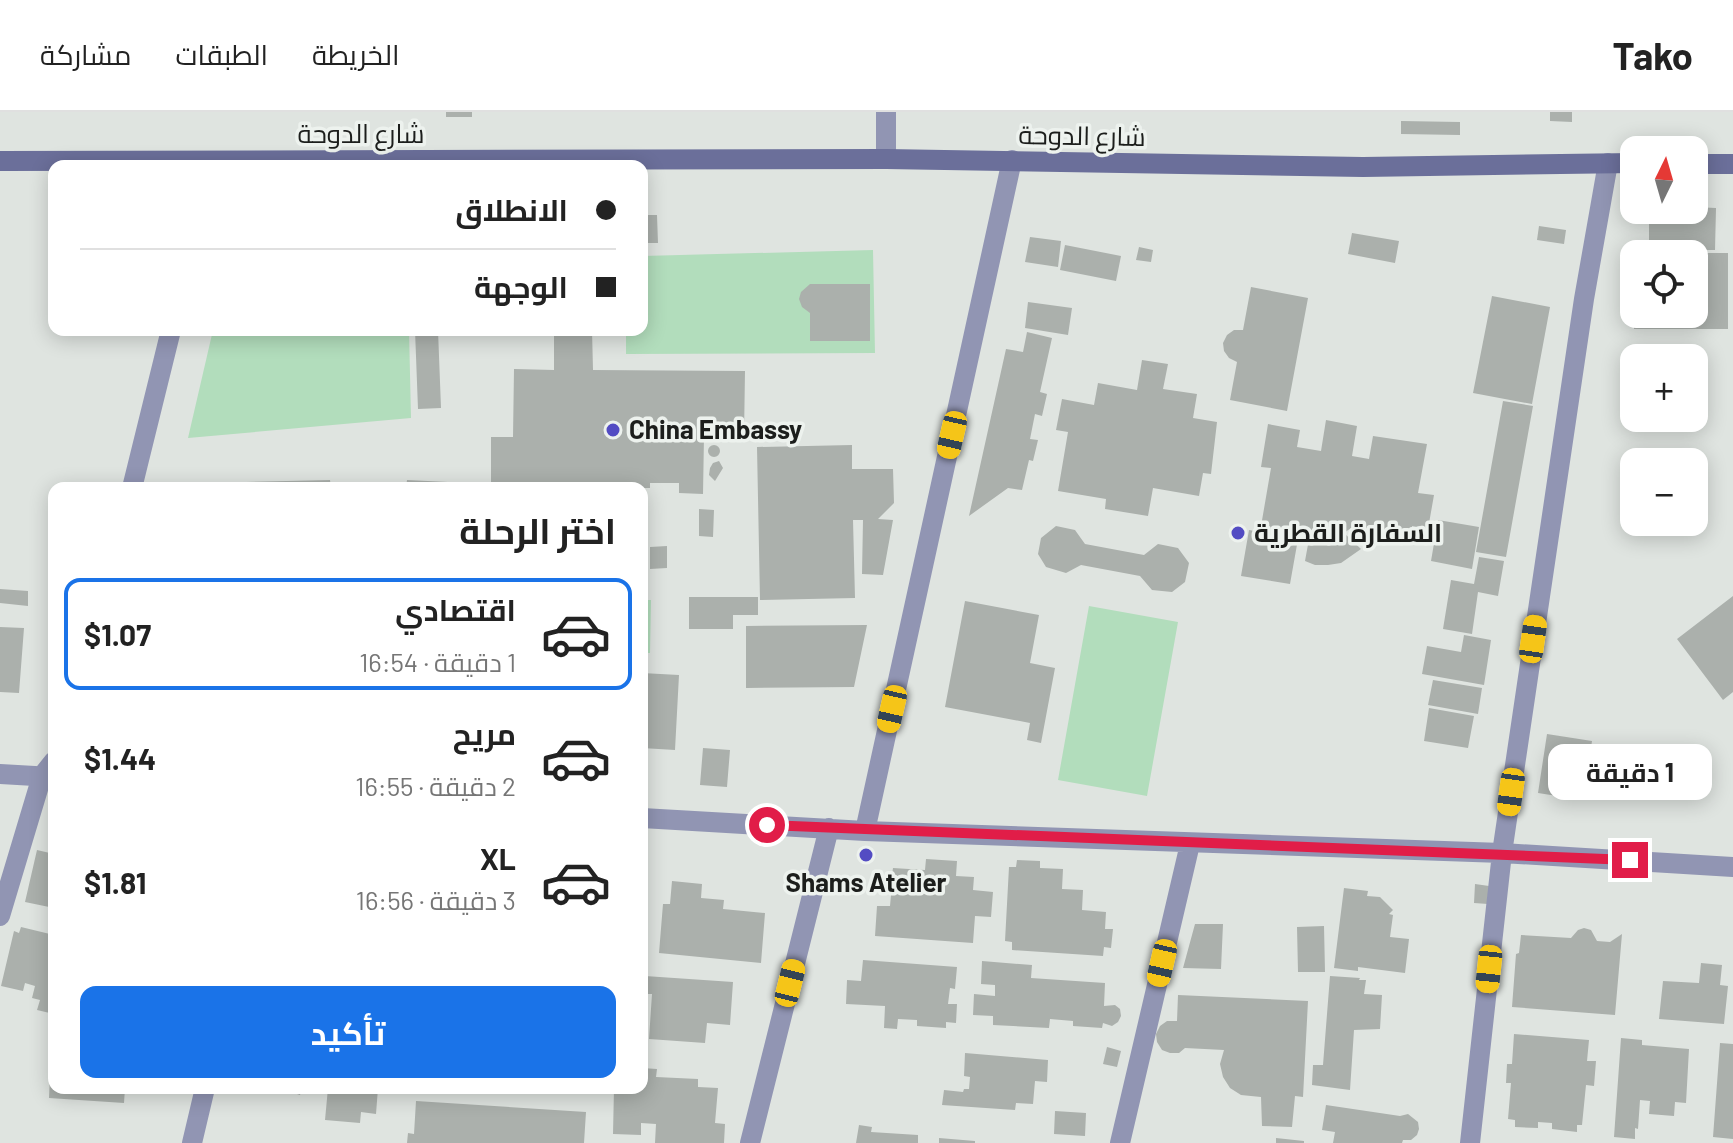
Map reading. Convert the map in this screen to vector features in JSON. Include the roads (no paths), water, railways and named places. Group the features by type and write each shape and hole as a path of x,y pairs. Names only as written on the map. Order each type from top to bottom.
{"street":[{"path":"886,112 886,159"},
{"name":"شارع الدوحة","path":"648,160 1012,160 1363,167 1620,163"},
{"path":"865,831 1012,160"},
{"name":"شارع الدوحة","path":"0,161 48,161"},
{"path":"1470,1143 1502,853 1581,315 1608,163"},
{"path":"1708,164 1733,164"},
{"path":"133,482 170,336"},
{"path":"0,774 48,771"},
{"path":"0,916 48,777"},
{"path":"648,818 865,831 1502,853 1733,867"},
{"path":"750,1143 829,828"},
{"path":"1120,1143 1190,844"},
{"path":"192,1143 204,1094"}],"place":[{"name":"China Embassy","path":"613,430"},
{"name":"السفارة القطرية","path":"1238,533"},
{"name":"Shams Atelier","path":"866,855"}]}
